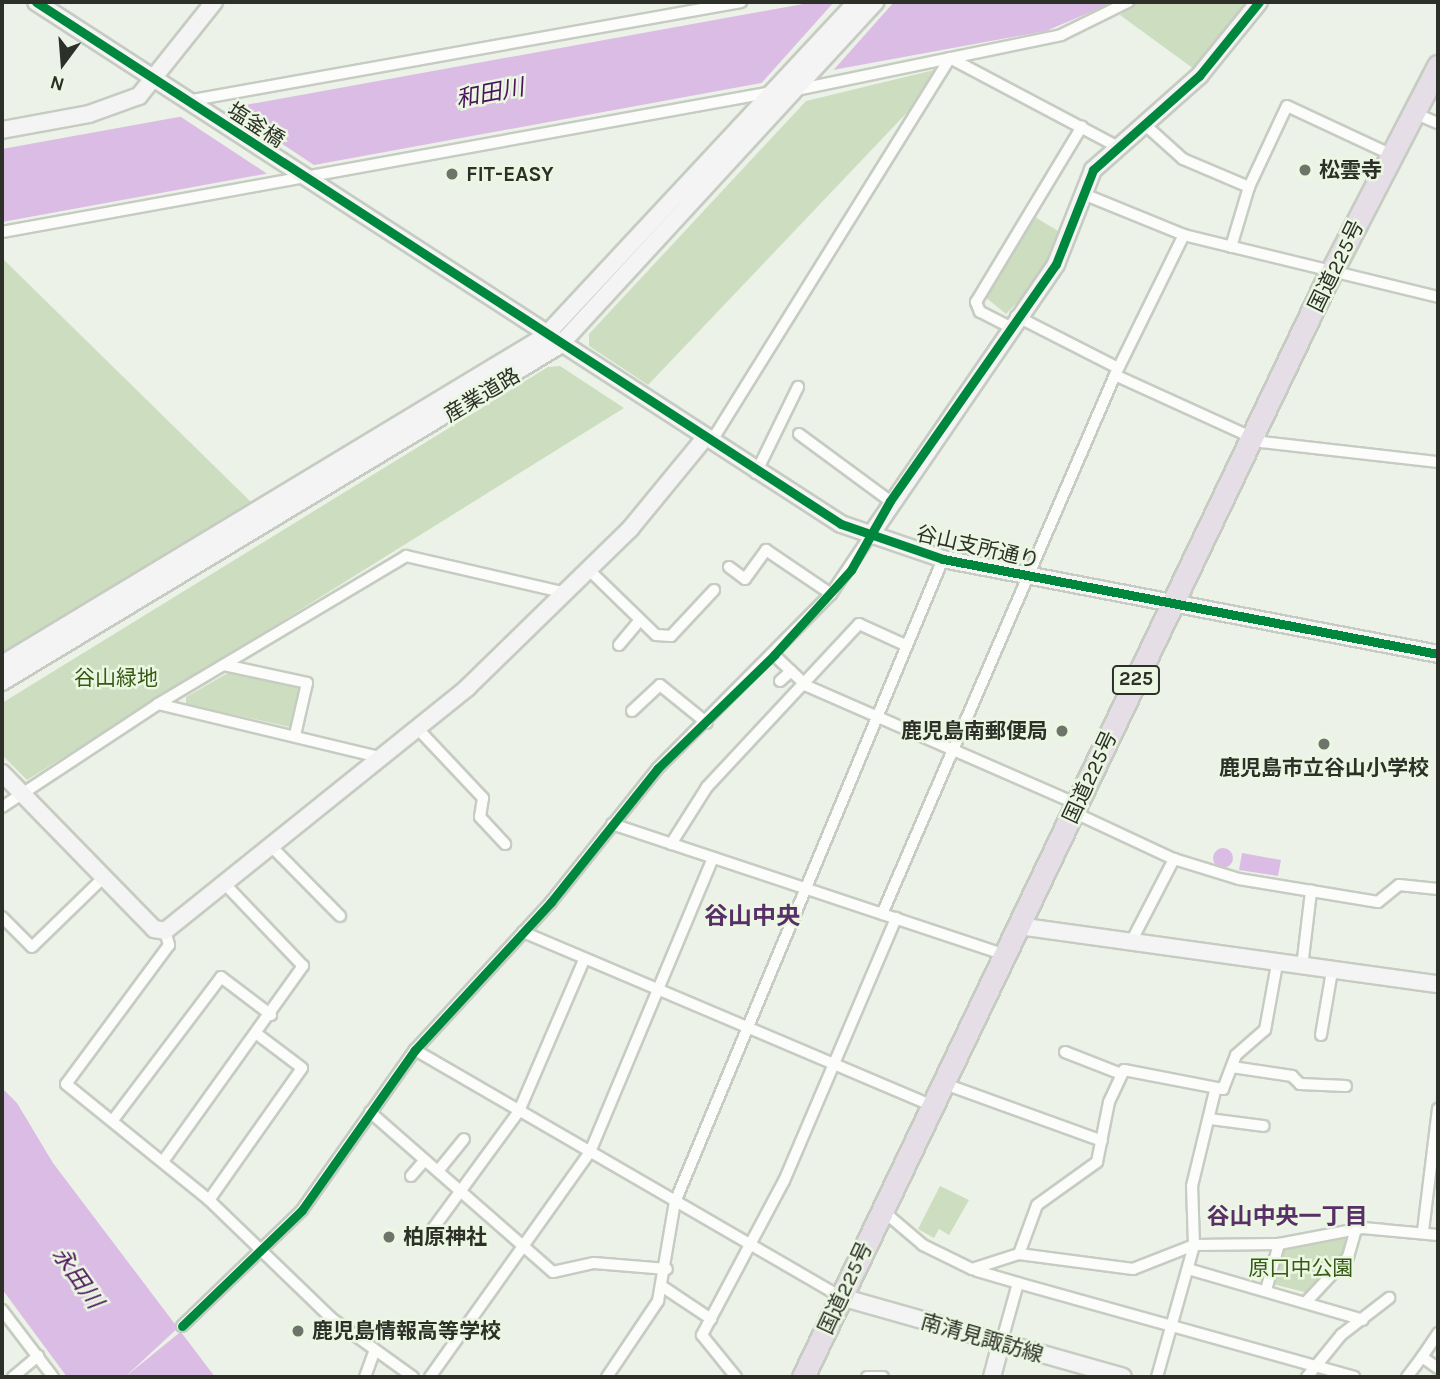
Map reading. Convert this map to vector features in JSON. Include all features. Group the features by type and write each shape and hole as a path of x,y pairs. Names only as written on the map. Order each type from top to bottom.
{"highway":[{"name":"国道225号","path":"803,1377 1331,272 1438,66"}],"street":[{"name":"塩釜橋","path":"36,2 545,336"},
{"path":"2,130 126,103 153,79 214,2"},
{"path":"190,103 741,2"},
{"name":"産業道路","path":"2,664 545,336 857,2"},
{"name":"産業道路","path":"2,682 560,345 875,2"},
{"path":"800,86 1061,35 1128,2"},
{"path":"182,1326 263,1249 313,1196 415,1050 523,932 658,768 774,656 831,594 890,501 1056,264 1081,193 1114,145 1218,56 1259,2"},
{"path":"950,58 1114,145"},
{"path":"2,773 154,929 165,931 224,883 274,849 418,729 650,508 703,440 716,434 950,58"},
{"path":"2,232 305,179 775,89"},
{"path":"1231,247 1249,187 1287,106 1392,155"},
{"path":"1413,113 1438,123"},
{"path":"1143,122 1162,145 1193,165 1249,187"},
{"path":"1083,127 976,302 980,313 1013,322 1253,439 1438,462"},
{"path":"1081,193 1184,235 1438,297"},
{"path":"882,914 1116,372 1184,235"},
{"name":"谷山支所通り","path":"545,336 756,473 870,536 943,559 1028,577 1171,606 1438,654"},
{"path":"756,473 798,387"},
{"path":"799,434 890,501"},
{"path":"729,567 745,579 766,550 831,594"},
{"path":"2,807 20,792 158,704 410,555 562,592"},
{"path":"607,1377 663,1287 675,1202 875,715 905,645 926,613 943,559"},
{"path":"587,568 652,634 671,636 714,590"},
{"path":"620,645 638,622"},
{"path":"671,844 707,787 807,686 859,624 905,645"},
{"path":"774,656 807,686 953,749 1174,859 1311,891 1378,902 1399,885 1438,889"},
{"path":"224,665 307,683 295,735"},
{"path":"780,681 791,671"},
{"path":"632,711 660,685 707,723"},
{"path":"158,704 386,758"},
{"path":"418,729 483,798 480,817 505,844"},
{"path":"612,824 1005,955"},
{"path":"274,849 340,916"},
{"path":"430,1377 590,1152 713,858"},
{"path":"1130,944 1174,859"},
{"path":"2,917 32,947 103,878"},
{"path":"163,1160 271,1015 303,966 224,883"},
{"path":"1302,967 1311,891"},
{"path":"736,1377 702,1335 752,1247 835,1065 896,918"},
{"path":"1018,926 1130,944 1438,984"},
{"path":"165,931 169,945 66,1082 209,1200 374,1352 413,1377"},
{"path":"523,932 932,1105"},
{"path":"432,1230 519,1111 584,960"},
{"path":"1065,1052 1121,1073 1139,1069 1215,1091 1228,1085 1236,1055 1265,1030 1276,964"},
{"path":"1321,1035 1332,971"},
{"path":"113,1119 221,977 271,1015"},
{"path":"209,1200 302,1068 257,1034"},
{"path":"415,1050 841,1297"},
{"path":"1232,1067 1292,1076 1300,1084 1346,1086"},
{"path":"1019,1254 1037,1205 1093,1167 1121,1073"},
{"path":"942,1083 1102,1141"},
{"path":"1157,1377 1194,1245 1192,1186 1215,1091"},
{"path":"1423,1231 1438,1109"},
{"path":"370,1112 553,1272 594,1263 667,1269"},
{"path":"1210,1119 1265,1126"},
{"path":"438,1171 464,1139"},
{"path":"411,1175 425,1160"},
{"path":"881,1210 923,1245 972,1269 1314,1363 1354,1377"},
{"path":"972,1269 1019,1254 1133,1269 1194,1245 1279,1244 1356,1229 1423,1231 1438,1235"},
{"path":"1307,1301 1348,1257 1356,1229"},
{"path":"1266,1290 1279,1244"},
{"path":"1188,1269 1307,1301 1363,1320"},
{"path":"992,1377 1018,1283"},
{"path":"663,1287 711,1319"},
{"name":"南清見諏訪線","path":"841,1297 1123,1377"},
{"path":"1307,1377 1314,1363 1389,1298"},
{"path":"2,1310 53,1377"},
{"path":"1407,1377 1438,1333"},
{"path":"365,1377 374,1352"},
{"path":"13,1377 38,1356"},
{"path":"1422,1357 1438,1368"},
{"path":"867,1377 883,1377"}],"green space":[{"path":"1136,2 1253,2 1194,69 1120,15"},
{"path":"934,70 918,101 648,385 589,346 589,334 806,101"},
{"path":"1035,217 1063,234 1048,270 1006,314 984,296"},
{"path":"2,258 254,505 9,660 2,652"},
{"name":"谷山緑地","path":"560,366 624,408 27,780 2,755 2,703 548,367"},
{"path":"233,670 300,685 294,728 186,704 186,697"},
{"path":"940,1186 969,1200 949,1235 939,1229 934,1238 918,1229"},
{"name":"原口中公園","path":"1346,1235 1343,1256 1308,1293 1273,1284 1282,1250"}],"water":[{"name":"和田川","path":"814,2 1114,2 1046,31 2,222 2,149"},
{"path":"1219,848 1227,848 1233,858 1227,868 1219,868 1213,862 1213,854"},
{"path":"1242,853 1281,860 1278,876 1239,870"},
{"name":"永田川","path":"2,1088 17,1103 53,1163 215,1377 67,1377 2,1289"}],"pier":[{"path":"834,2 894,2 830,74 758,87"},
{"path":"225,106 317,167 269,175 178,115"},
{"path":"181,1325 184,1329 125,1377"}],"cycle path":[{"path":"36,2 841,524 943,559 1438,654"},
{"path":"182,1326 302,1210 415,1050 551,902 658,768 774,655 851,570 890,501 1056,264 1093,170 1199,76 1259,2"}],"place":[{"name":"松雲寺","path":"1305,170"},
{"name":"FIT-EASY","path":"452,174"},
{"name":"鹿児島南郵便局","path":"1062,731"},
{"name":"鹿児島市立谷山小学校","path":"1324,744"},
{"name":"柏原神社","path":"389,1237"},
{"name":"鹿児島情報高等学校","path":"298,1331"}],"district":[{"name":"谷山中央","path":"752,917"},
{"name":"谷山中央一丁目","path":"1287,1217"}]}
